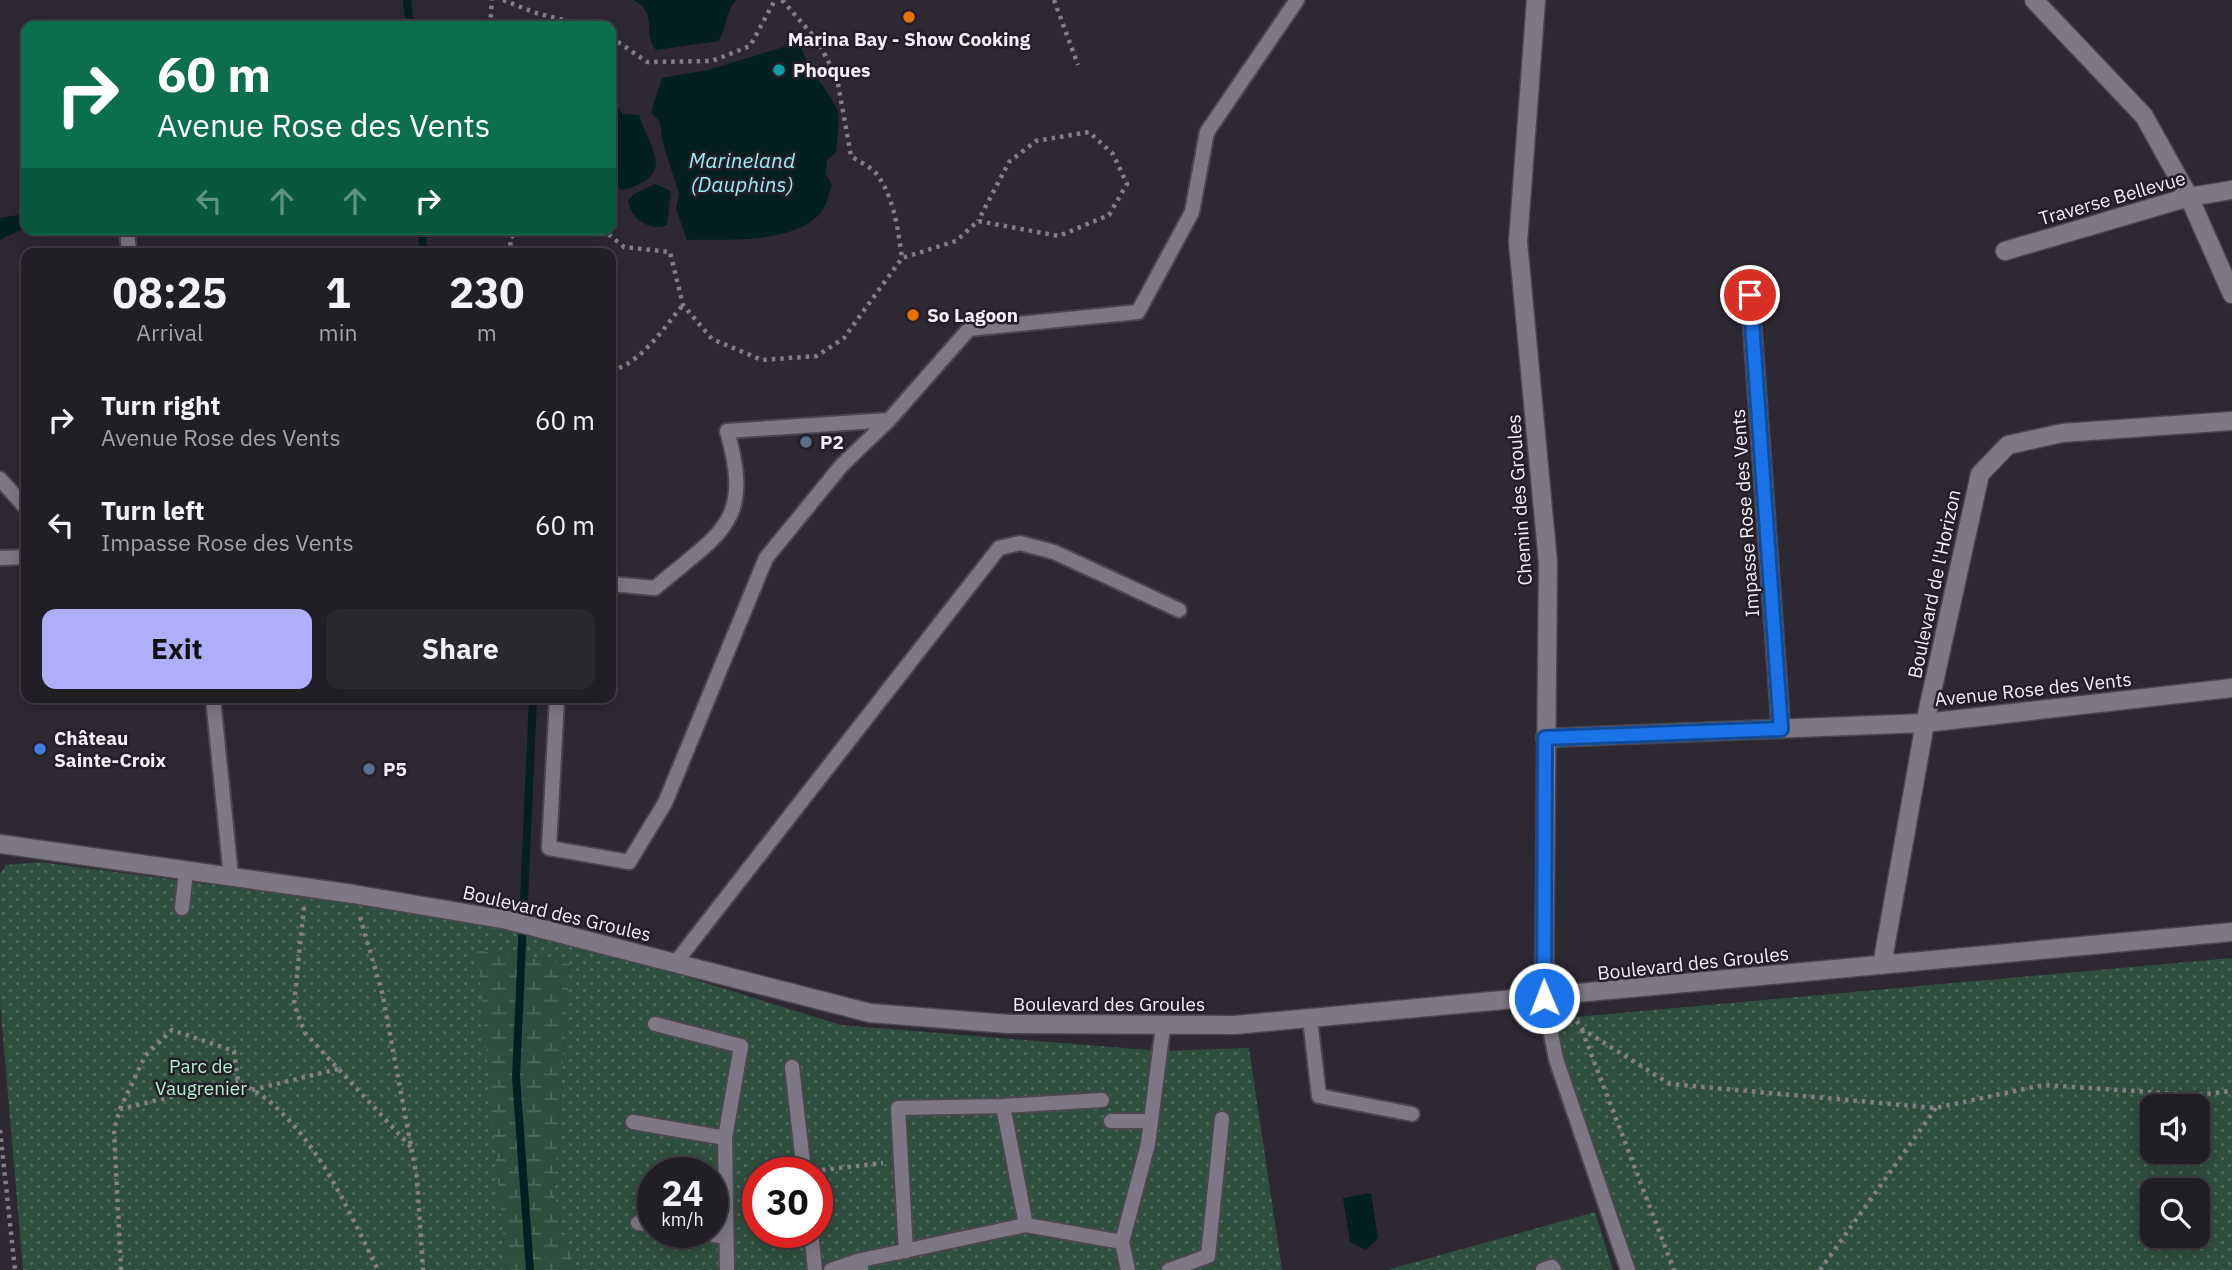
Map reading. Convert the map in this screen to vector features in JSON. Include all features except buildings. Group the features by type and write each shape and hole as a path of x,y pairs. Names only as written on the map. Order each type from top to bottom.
{"street":[{"name":"Chemin des Groules","path":"1536,0 1518,242 1548,563 1544,998"},
{"path":"2034,0 2144,116 2189,197 2232,294"},
{"name":"Traverse Bellevue","path":"2005,251 2189,197 2232,190"},
{"name":"Impasse Rose des Vents","path":"1750,295 1781,729"},
{"name":"Boulevard de l'Horizon","path":"1882,965 1925,723 1980,474 2008,444 2062,433 2232,421"},
{"name":"Avenue Rose des Vents","path":"1545,738 1925,723 2232,688"},
{"name":"Boulevard des Groules","path":"0,844 353,894 507,920 870,1013 1008,1024 1235,1026 1566,997 2232,932"}],"lane":[{"path":"557,703 549,848 629,862 665,803 766,558 842,465 889,420 969,329 1138,312 1192,212 1207,132 1297,0"},
{"path":"616,584 655,588 727,526 736,498 737,465 727,431 889,420"},
{"path":"0,479 21,502"},
{"path":"676,962 999,548 1020,543 1054,552 1179,610"},
{"path":"0,558 21,557"},
{"path":"214,703 231,877"},
{"path":"182,908 186,871"},
{"path":"1544,998 1556,1059 1628,1270"},
{"path":"1310,1019 1319,1096 1412,1114"},
{"path":"655,1024 741,1046 725,1138 725,1157"},
{"path":"1128,1270 1122,1242 1148,1144 1163,1027"},
{"path":"792,1067 802,1157"},
{"path":"906,1251 898,1108 1003,1106 1102,1100"},
{"path":"1003,1106 1026,1226"},
{"path":"1169,1270 1208,1256 1222,1119"},
{"path":"1111,1121 1151,1121"},
{"path":"633,1122 725,1138"},
{"path":"831,1270 1026,1226 1122,1242"},
{"path":"726,1248 727,1270"},
{"path":"813,1248 815,1270"},
{"path":"1543,1270 1554,1270"}],"path":[{"path":"490,21 492,0"},
{"path":"502,0 571,21"},
{"path":"616,40 647,62 712,61 750,46 775,0"},
{"path":"782,0 817,40 837,78 851,156 874,172 889,200 897,222 902,258"},
{"path":"1054,0 1078,65"},
{"path":"609,235 624,247 670,252 682,306 712,339 762,360 817,356 844,338 902,258 956,241 978,221 991,191 1009,162 1036,141 1089,132 1114,154 1127,184 1109,215 1059,236 978,221"},
{"path":"616,370 625,367 648,347 682,306"},
{"path":"307,888 294,1003 305,1032 411,1147"},
{"path":"353,894 383,992 417,1178 423,1270"},
{"path":"1566,997 1582,1029 1675,1270"},
{"path":"1582,1029 1670,1084 1936,1108 2043,1086 2195,1095 2232,1091"},
{"path":"121,1270 114,1130 120,1109 145,1056 172,1030 234,1051 239,1082"},
{"path":"251,1090 338,1069"},
{"path":"120,1109 239,1082 271,1102 314,1154 337,1188 378,1270"},
{"path":"1819,1270 1936,1108"},
{"path":"0,1130 15,1270"},
{"path":"839,1168 901,1161"}],"green space":[{"name":"Parc de Vaugrenier","path":"40,862 519,925 841,1025 1160,1051 1249,1048 1282,1270 575,1270 554,1193 570,964 477,950 506,1270 23,1270 0,1002 0,874 6,865"},
{"path":"476,950 570,964 554,1193 575,1270 506,1270"},
{"path":"2232,958 2232,1270 1626,1270 1553,1019"},
{"path":"1595,1212 1613,1270 1387,1270"}],"water":[{"path":"634,0 736,0 718,41 656,50 650,37 646,11"},
{"name":"Marineland (Dauphins)","path":"800,42 806,60 831,98 838,117 836,152 827,160 826,174 832,185 824,208 810,222 778,235 687,240 676,209 679,194 662,140 660,122 651,112 662,78 708,70"},
{"path":"616,107 622,114 639,115 656,161 655,170 650,177 623,190 616,188"},
{"path":"655,184 671,191 667,225 661,227 642,222 633,213 628,201 634,194"},
{"path":"21,216 21,230 0,240 0,218"},
{"path":"1371,1193 1378,1238 1366,1250 1350,1242 1343,1198"}],"waterway":[{"path":"407,0 409,21"},
{"path":"422,235 423,248"},
{"path":"530,1270 516,1077 533,703"}],"place":[{"name":"Marina Bay - Show Cooking","path":"909,17"},
{"name":"Phoques","path":"779,70"},
{"name":"So Lagoon","path":"913,315"},
{"name":"P2","path":"806,442"},
{"name":"Château Sainte-Croix","path":"40,749"},
{"name":"P5","path":"369,769"}],"route":[{"path":"1544,998 1545,738 1781,729 1750,295"}]}
